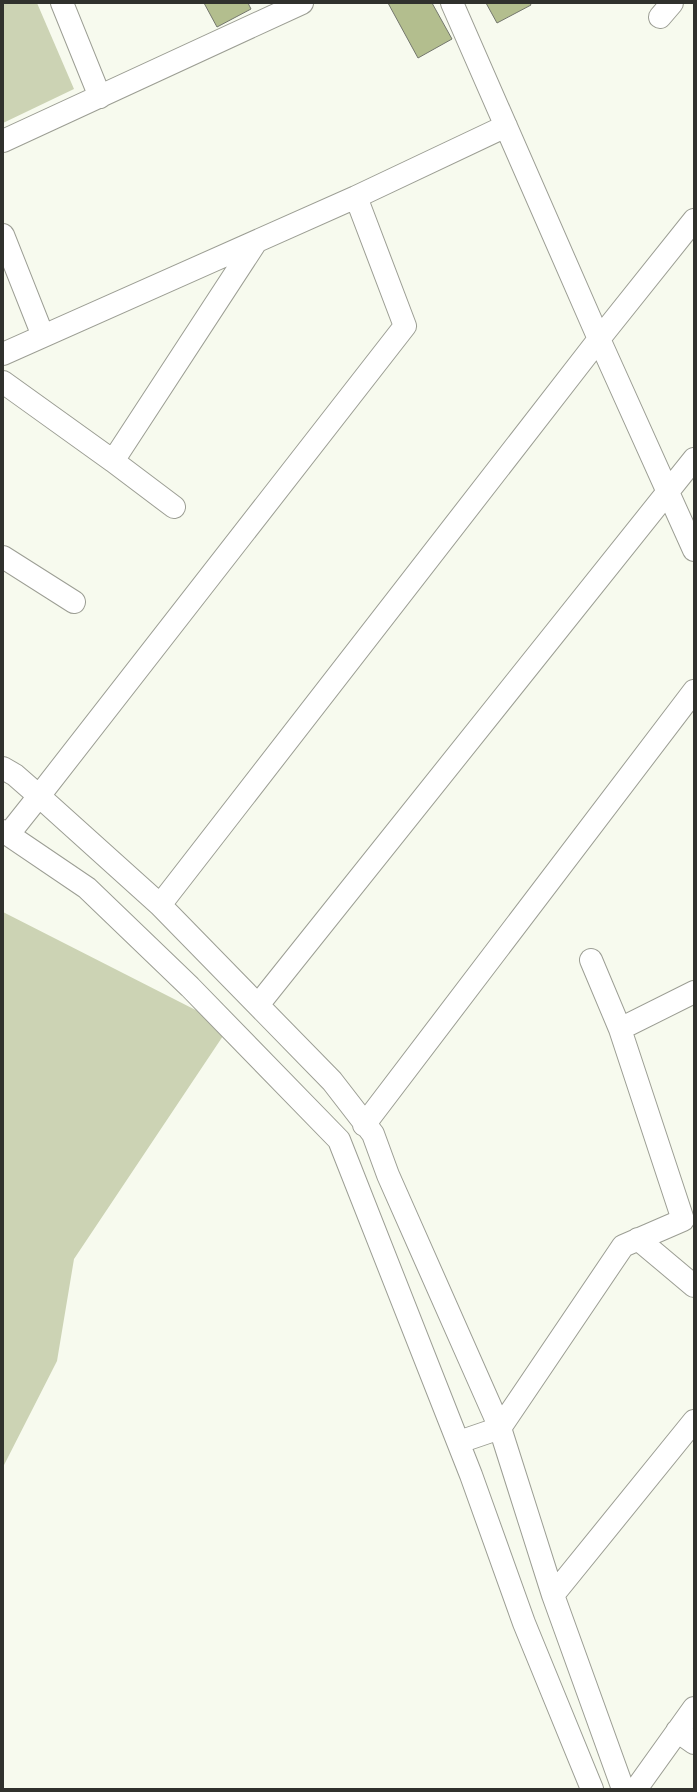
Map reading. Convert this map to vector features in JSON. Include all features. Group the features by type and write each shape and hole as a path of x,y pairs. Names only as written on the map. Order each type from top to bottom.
{"street":[{"path":"62,3 100,97"},
{"path":"3,141 302,3"},
{"path":"452,3 599,339 694,550"},
{"path":"3,354 356,197 506,126"},
{"path":"356,197 405,326 40,796 5,833 87,888 190,987 339,1140 459,1442 524,1622 592,1789"},
{"path":"160,905 599,339 694,220"},
{"path":"3,235 43,336"},
{"path":"113,461 256,242"},
{"path":"3,382 174,507"},
{"path":"258,1005 694,460"},
{"path":"3,557 74,602"},
{"path":"364,1125 694,691"},
{"path":"3,768 15,775 40,796 160,905 332,1081 364,1125 373,1134 388,1175 500,1428 553,1595 623,1789"},
{"path":"459,1442 500,1428 623,1246 688,1217 620,1029 591,960"},
{"path":"620,1029 694,992"},
{"path":"638,1239 694,1286"},
{"path":"553,1595 694,1421"},
{"path":"636,1789 686,1737 694,1708"}],"green space":[{"path":"3,3 37,3 74,89 3,123"},
{"path":"3,912 229,1027 74,1259 57,1361 3,1467"}],"building":[{"path":"204,3 248,3 251,9 217,27"},
{"path":"388,3 432,3 452,39 418,58"},
{"path":"486,3 530,3 531,5 497,23"}]}
